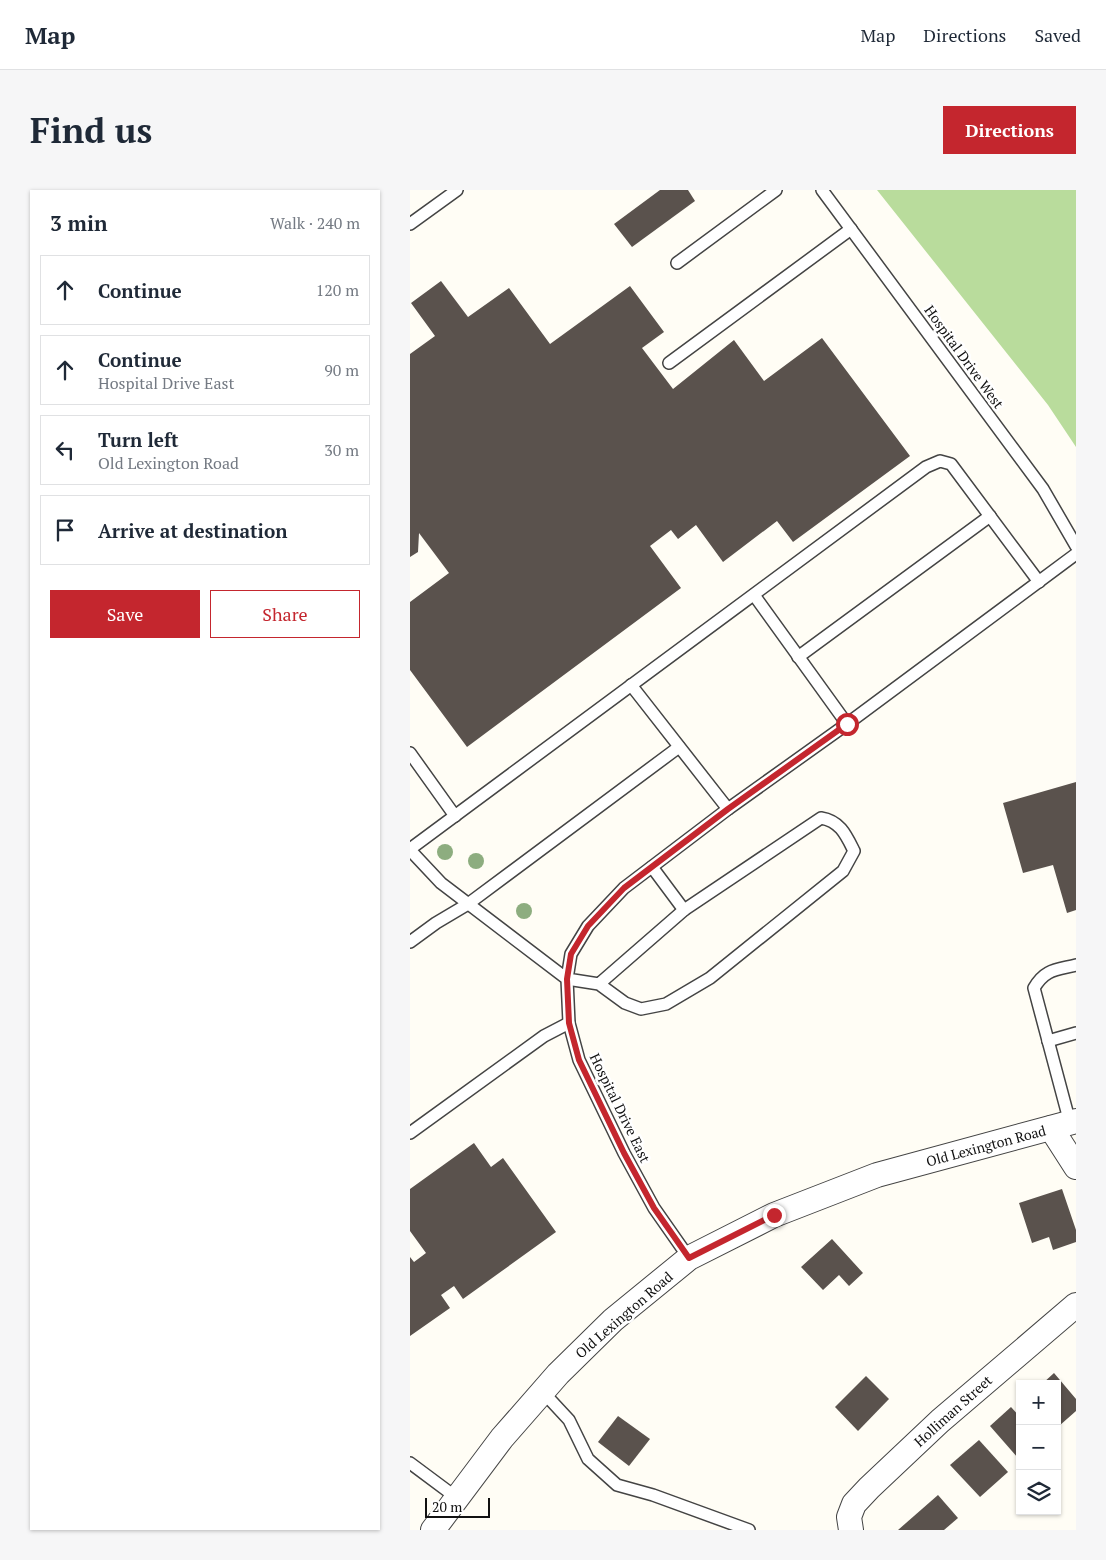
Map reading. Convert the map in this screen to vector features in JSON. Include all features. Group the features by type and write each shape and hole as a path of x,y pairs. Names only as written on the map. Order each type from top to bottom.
{"street":[{"name":"Old Lexington Road","path":"433,1530 502,1438 558,1374 613,1320 689,1258 774,1215 877,1175 1066,1124"},
{"path":"1066,1124 1076,1167"},
{"name":"Holliman Street","path":"851,1530 850,1517 854,1504 869,1488 940,1421 1076,1305"}],"lane":[{"path":"410,224 457,190"},
{"path":"677,262 776,190"},
{"name":"Hospital Drive West","path":"822,190 1043,489 1076,546"},
{"path":"669,363 851,228"},
{"path":"599,984 684,910 821,818 830,820 844,830 854,851 843,870 710,978 666,1004 641,1009 625,1004 599,984 567,979 441,883 410,850 926,467 940,461 950,464 1039,582"},
{"path":"798,657 990,516"},
{"name":"Hospital Drive East","path":"689,1258 654,1208 624,1153 579,1060 569,1023 567,979 571,954 588,926 624,888 728,809 847,724 1076,554"},
{"path":"754,595 847,724"},
{"path":"631,685 728,809"},
{"path":"410,942 436,923 468,904 679,747"},
{"path":"410,753 456,816"},
{"path":"652,867 684,910"},
{"path":"1066,1124 1048,1040 1034,988 1040,978 1049,972 1076,965"},
{"path":"410,1133 544,1036 569,1023"},
{"path":"1048,1040 1076,1033"},
{"path":"542,1392 569,1420 588,1459 617,1485 653,1495 748,1530"},
{"path":"410,1463 457,1498"}],"green space":[{"path":"877,190 1076,190 1076,447 1048,405"}],"building":[{"path":"660,190 688,190 695,201 632,247 614,224"},
{"path":"441,281 468,317 509,288 550,344 630,286 664,332 642,348 673,389 734,340 764,381 822,338 910,456 793,542 777,521 723,562 696,525 678,539 671,530 650,546 681,588 467,747 410,670 410,602 449,573 419,533 418,552 410,557 410,354 435,336 411,303"},
{"path":"1076,782 1076,910 1067,913 1053,865 1023,873 1003,803"},
{"path":"474,1143 491,1167 503,1158 556,1232 463,1299 454,1286 441,1295 450,1308 410,1336 410,1257 414,1262 426,1253 410,1231 410,1189"},
{"path":"1062,1189 1076,1230 1076,1242 1053,1250 1049,1237 1032,1243 1019,1203"},
{"path":"832,1239 863,1273 849,1286 839,1275 823,1290 801,1267"},
{"path":"1054,1373 1060,1380 1046,1380"},
{"path":"866,1376 889,1399 858,1431 835,1407"},
{"path":"1061,1381 1076,1399 1076,1411 1061,1424"},
{"path":"1011,1407 1016,1413 1016,1456 990,1426"},
{"path":"618,1416 650,1439 629,1466 598,1442"},
{"path":"979,1440 1008,1472 980,1497 950,1465"},
{"path":"938,1495 958,1518 944,1530 898,1530"}],"route":[{"path":"774,1215 689,1258 654,1208 624,1153 579,1060 569,1023 567,979 571,954 588,926 624,888 728,809 847,724"}]}
